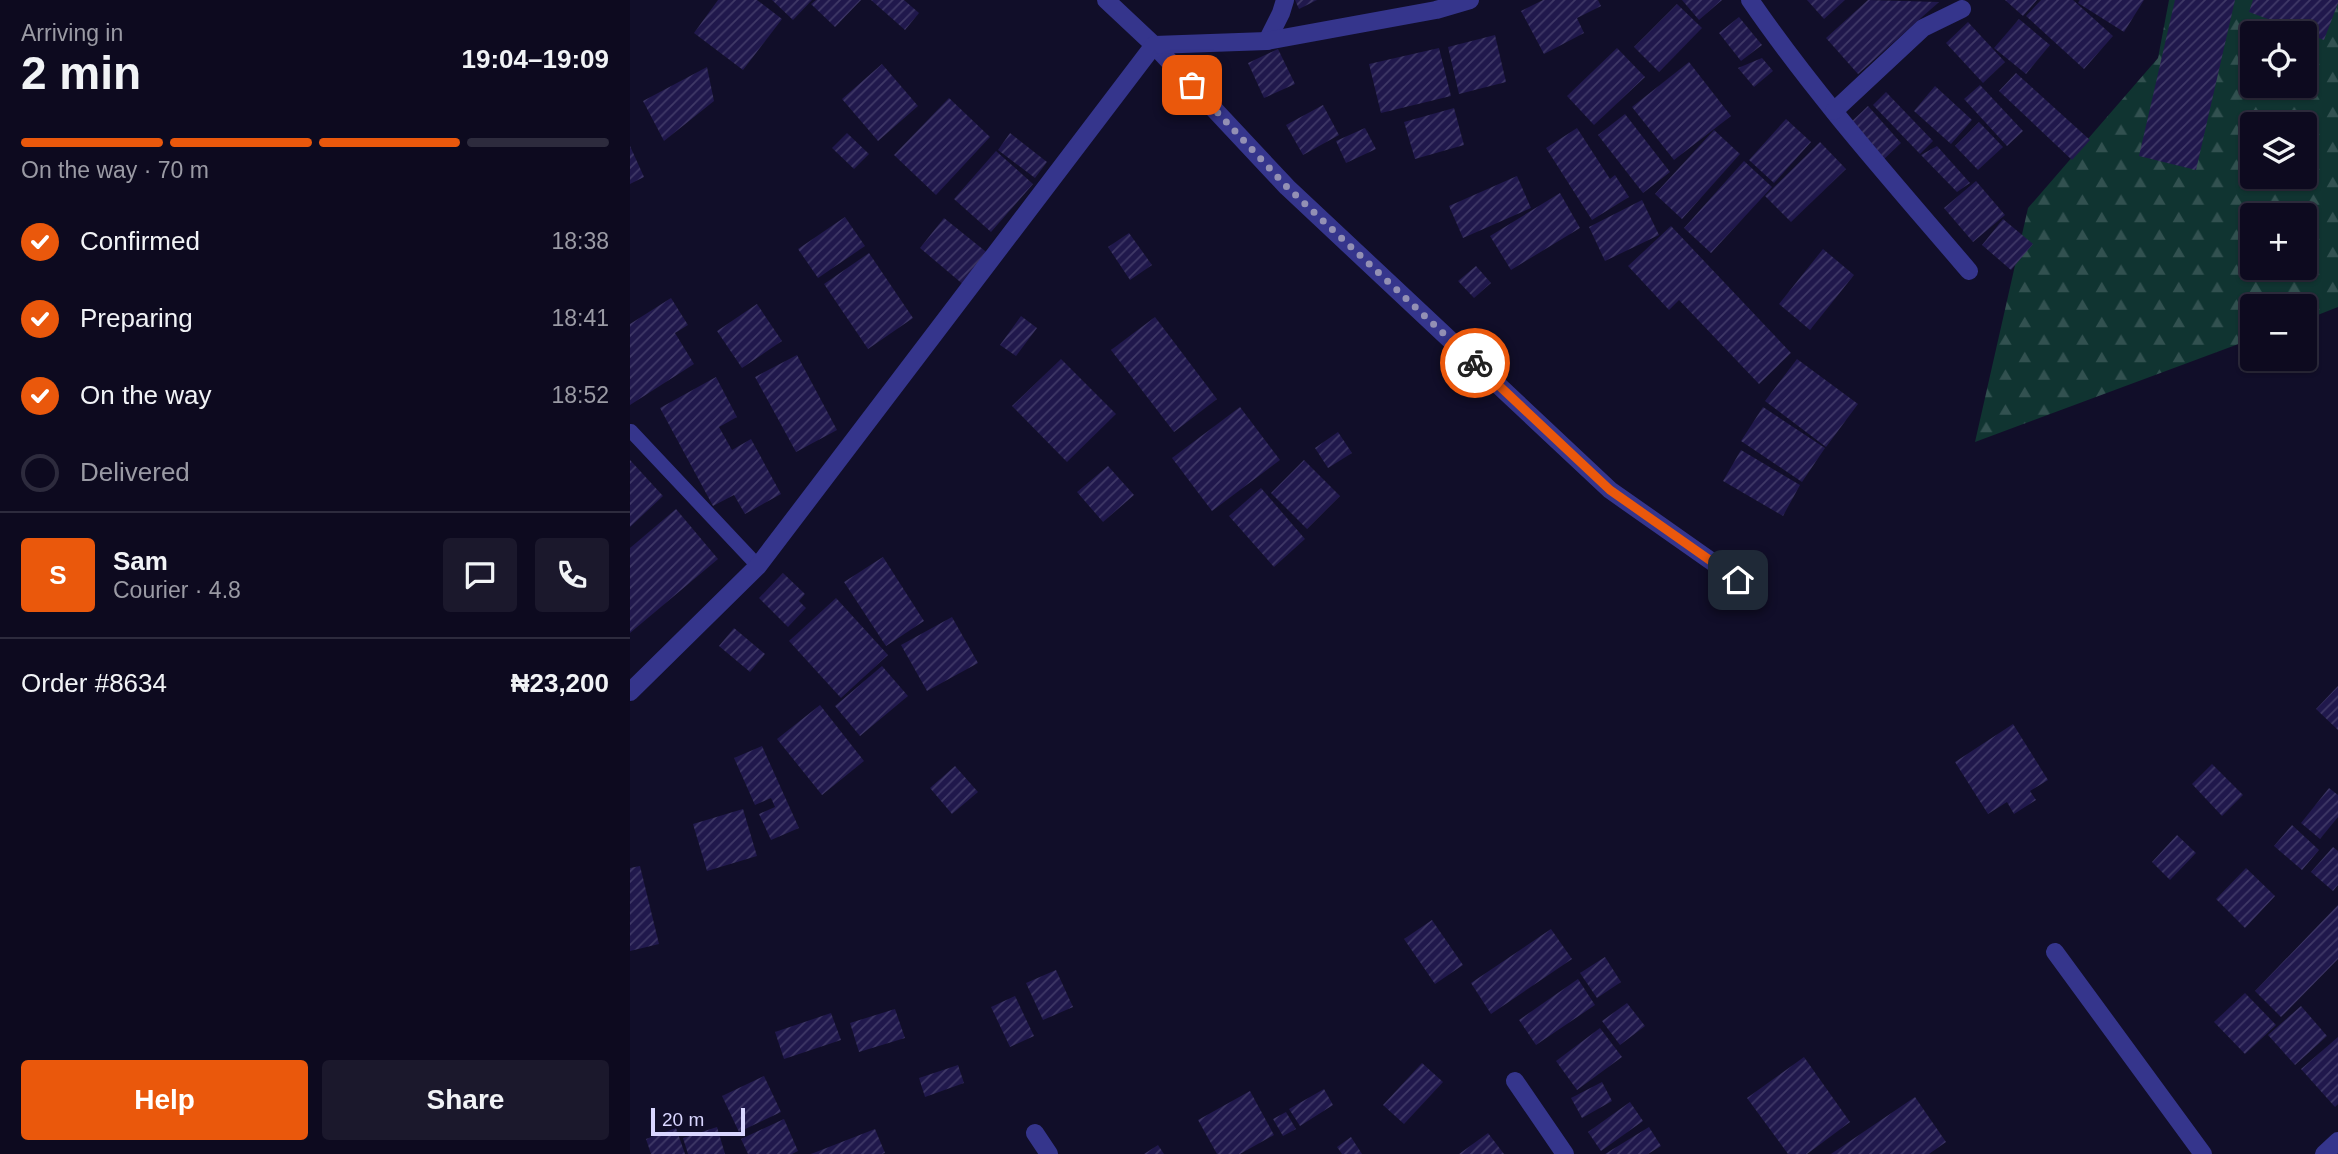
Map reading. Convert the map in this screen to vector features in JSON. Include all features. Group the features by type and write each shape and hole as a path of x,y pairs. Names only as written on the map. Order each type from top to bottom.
{"street":[{"path":"1106,0 1154,45 1287,187 1610,490 1738,580"},
{"path":"1267,41 1282,13 1285,0"},
{"path":"1154,45 1267,41 1436,10 1471,0"},
{"path":"1750,0 1780,44 1834,111 1969,271"},
{"path":"1834,111 1923,28 1962,9"},
{"path":"630,692 758,566 1154,45"},
{"path":"2055,952 2203,1154"},
{"path":"1516,1081 1565,1154"},
{"path":"1035,1133 1049,1154"},
{"path":"2324,1154 2338,1141"}],"lane":[{"path":"631,431 758,566"}],"green space":[{"path":"2169,0 2338,0 2338,307 2317,315 2317,294 2240,294 2240,343 1975,442 2028,208 2158,58"}],"building":[{"path":"718,0 757,0 782,19 743,70 694,33"},
{"path":"772,0 812,0 793,20"},
{"path":"816,0 861,0 835,27 811,4"},
{"path":"871,0 904,0 919,13 905,30"},
{"path":"1295,0 1317,0 1299,9"},
{"path":"1543,0 1598,0 1601,6 1577,18 1584,33 1544,54 1521,11"},
{"path":"1682,0 1722,0 1699,20"},
{"path":"1807,0 1845,0 1824,19"},
{"path":"1868,0 1939,2 1858,74 1826,38"},
{"path":"2005,0 2037,0 2023,16"},
{"path":"2041,0 2073,0 2113,36 2084,69 2026,16"},
{"path":"2080,0 2144,0 2124,32 2078,3"},
{"path":"2175,0 2235,0 2196,170 2139,156"},
{"path":"2253,0 2338,0 2324,40 2317,37 2317,21 2273,21 2249,12"},
{"path":"1677,4 1702,28 1659,72 1634,47"},
{"path":"1739,17 1762,45 1741,61 1719,33"},
{"path":"2019,19 2050,45 2026,74 1994,48"},
{"path":"1968,22 2005,62 1983,83 1946,43"},
{"path":"1495,35 1506,82 1459,94 1448,47"},
{"path":"1439,48 1451,96 1381,113 1369,64"},
{"path":"1617,48 1645,77 1594,125 1567,96"},
{"path":"1278,49 1295,84 1264,98 1248,63"},
{"path":"1762,58 1773,71 1754,87 1738,68"},
{"path":"1689,62 1731,116 1674,160 1632,107"},
{"path":"882,64 918,106 878,141 842,99"},
{"path":"707,67 714,101 664,141 643,101"},
{"path":"2016,73 2090,140 2072,160 1999,91"},
{"path":"1980,85 2023,131 2007,146 1964,99"},
{"path":"1935,86 1972,120 1951,144 1914,111"},
{"path":"1886,92 1933,141 1920,154 1873,105"},
{"path":"949,98 990,137 936,195 894,155"},
{"path":"1323,105 1339,135 1303,155 1286,125"},
{"path":"1868,106 1901,143 1882,161 1849,124"},
{"path":"1454,108 1464,145 1415,159 1404,122"},
{"path":"1625,114 1670,172 1643,193 1598,135"},
{"path":"1786,119 1811,142 1774,183 1749,160"},
{"path":"1979,122 2003,147 1978,170 1955,146"},
{"path":"1365,128 1376,149 1346,163 1336,141"},
{"path":"1577,128 1610,179 1615,175 1629,197 1592,220 1546,148"},
{"path":"1714,130 1740,154 1682,219 1655,194"},
{"path":"847,133 869,154 854,169 832,148"},
{"path":"1010,133 1047,162 1035,178 998,150"},
{"path":"1820,142 1846,169 1791,222 1765,196"},
{"path":"630,146 644,177 630,184"},
{"path":"1937,146 1970,183 1957,192 1921,155"},
{"path":"996,151 1033,184 991,232 954,199"},
{"path":"1744,161 1772,187 1711,253 1684,228"},
{"path":"1517,176 1531,208 1463,238 1449,206"},
{"path":"1976,181 2005,215 1973,242 1944,208"},
{"path":"1560,193 1580,228 1511,270 1490,236"},
{"path":"1642,200 1659,235 1605,261 1589,227"},
{"path":"845,217 865,246 818,278 798,249"},
{"path":"944,218 990,255 965,286 920,248"},
{"path":"2003,219 2033,244 2011,270 1982,245"},
{"path":"1671,226 1791,353 1759,384 1679,300 1669,310 1628,266"},
{"path":"1129,233 1152,265 1130,280 1108,247"},
{"path":"1823,249 1854,275 1810,330 1779,304"},
{"path":"869,253 913,318 868,349 824,284"},
{"path":"1476,266 1491,283 1474,298 1458,281"},
{"path":"671,298 688,325 675,333 694,364 630,405 630,324"},
{"path":"757,304 782,341 742,368 717,331"},
{"path":"1021,316 1037,328 1016,356 1000,345"},
{"path":"1155,317 1217,399 1174,432 1111,350"},
{"path":"797,355 837,430 796,452 755,377"},
{"path":"1061,359 1116,414 1067,462 1012,406"},
{"path":"1797,359 1858,404 1826,447 1765,401"},
{"path":"716,377 737,417 719,427 732,450 751,439 781,494 745,514 734,495 713,506 660,408"},
{"path":"1240,407 1280,460 1212,511 1172,458"},
{"path":"1763,407 1825,448 1802,482 1741,441"},
{"path":"1338,432 1352,453 1328,468 1315,448"},
{"path":"1741,450 1800,485 1783,516 1723,481"},
{"path":"630,460 663,496 630,527"},
{"path":"1304,460 1340,496 1307,529 1271,493"},
{"path":"1108,466 1134,495 1103,522 1077,492"},
{"path":"1261,488 1305,539 1274,567 1229,516"},
{"path":"676,509 718,559 630,633 630,548"},
{"path":"883,557 924,621 886,646 844,582"},
{"path":"783,573 805,594 799,601 806,608 788,627 759,598"},
{"path":"836,598 888,655 841,698 789,641"},
{"path":"952,617 978,663 927,691 901,645"},
{"path":"734,628 765,654 750,672 719,646"},
{"path":"882,666 908,696 860,736 835,706"},
{"path":"2338,686 2338,730 2316,709"},
{"path":"820,705 864,761 822,795 777,739"},
{"path":"2013,724 2048,780 2030,791 2036,800 2014,814 2007,802 1988,814 1955,762"},
{"path":"762,746 799,828 771,840 759,814 775,807 771,798 755,805 734,758"},
{"path":"2212,764 2243,795 2222,816 2192,784"},
{"path":"955,766 978,792 952,814 930,788"},
{"path":"2329,788 2338,795 2338,817 2320,839 2301,823"},
{"path":"743,809 757,856 707,871 693,824"},
{"path":"2292,825 2319,850 2302,870 2274,846"},
{"path":"2177,835 2196,853 2170,880 2152,862"},
{"path":"2333,847 2338,851 2338,885 2333,891 2311,872"},
{"path":"640,866 659,944 630,951 630,868"},
{"path":"2246,868 2275,896 2245,928 2216,899"},
{"path":"2338,905 2338,959 2281,1017 2255,991"},
{"path":"1432,920 1463,965 1435,984 1404,939"},
{"path":"1551,929 1572,959 1491,1014 1471,983"},
{"path":"1605,957 1621,982 1597,998 1580,973"},
{"path":"1056,970 1073,1007 1043,1020 1026,983"},
{"path":"1578,979 1595,1005 1536,1045 1519,1020"},
{"path":"2245,993 2276,1025 2245,1054 2214,1022"},
{"path":"1015,996 1034,1036 1010,1047 991,1007"},
{"path":"1627,1003 1645,1026 1620,1045 1602,1021"},
{"path":"2301,1006 2327,1036 2295,1065 2268,1035"},
{"path":"895,1009 905,1038 859,1052 850,1023"},
{"path":"831,1013 841,1040 784,1059 775,1032"},
{"path":"1600,1028 1622,1057 1577,1090 1556,1061"},
{"path":"2338,1037 2338,1104 2335,1107 2301,1069"},
{"path":"1804,1057 1850,1122 1807,1154 1788,1154 1747,1098"},
{"path":"1422,1063 1443,1082 1404,1124 1383,1105"},
{"path":"958,1065 964,1083 925,1097 919,1078"},
{"path":"764,1076 781,1112 739,1132 722,1096"},
{"path":"1602,1082 1612,1101 1582,1118 1571,1098"},
{"path":"1324,1089 1333,1105 1300,1126 1289,1109"},
{"path":"1250,1091 1274,1135 1240,1154 1217,1154 1198,1120"},
{"path":"1915,1097 1946,1142 1929,1154 1831,1154"},
{"path":"1630,1102 1643,1121 1601,1151 1588,1132"},
{"path":"1286,1112 1296,1129 1283,1136 1273,1119"},
{"path":"784,1119 798,1151 792,1154 748,1154 741,1139"},
{"path":"717,1127 725,1154 688,1154 683,1138"},
{"path":"1649,1127 1661,1146 1648,1154 1605,1154"},
{"path":"676,1128 685,1154 651,1154 646,1139"},
{"path":"875,1129 885,1153 811,1154"},
{"path":"1488,1133 1504,1154 1459,1154"},
{"path":"1351,1137 1362,1154 1342,1154 1337,1147"},
{"path":"1158,1145 1164,1154 1144,1154"}],"way so far":[{"path":"1192,85 1287,187 1475,363"}],"route":[{"path":"1475,363 1610,490 1738,580"}]}
